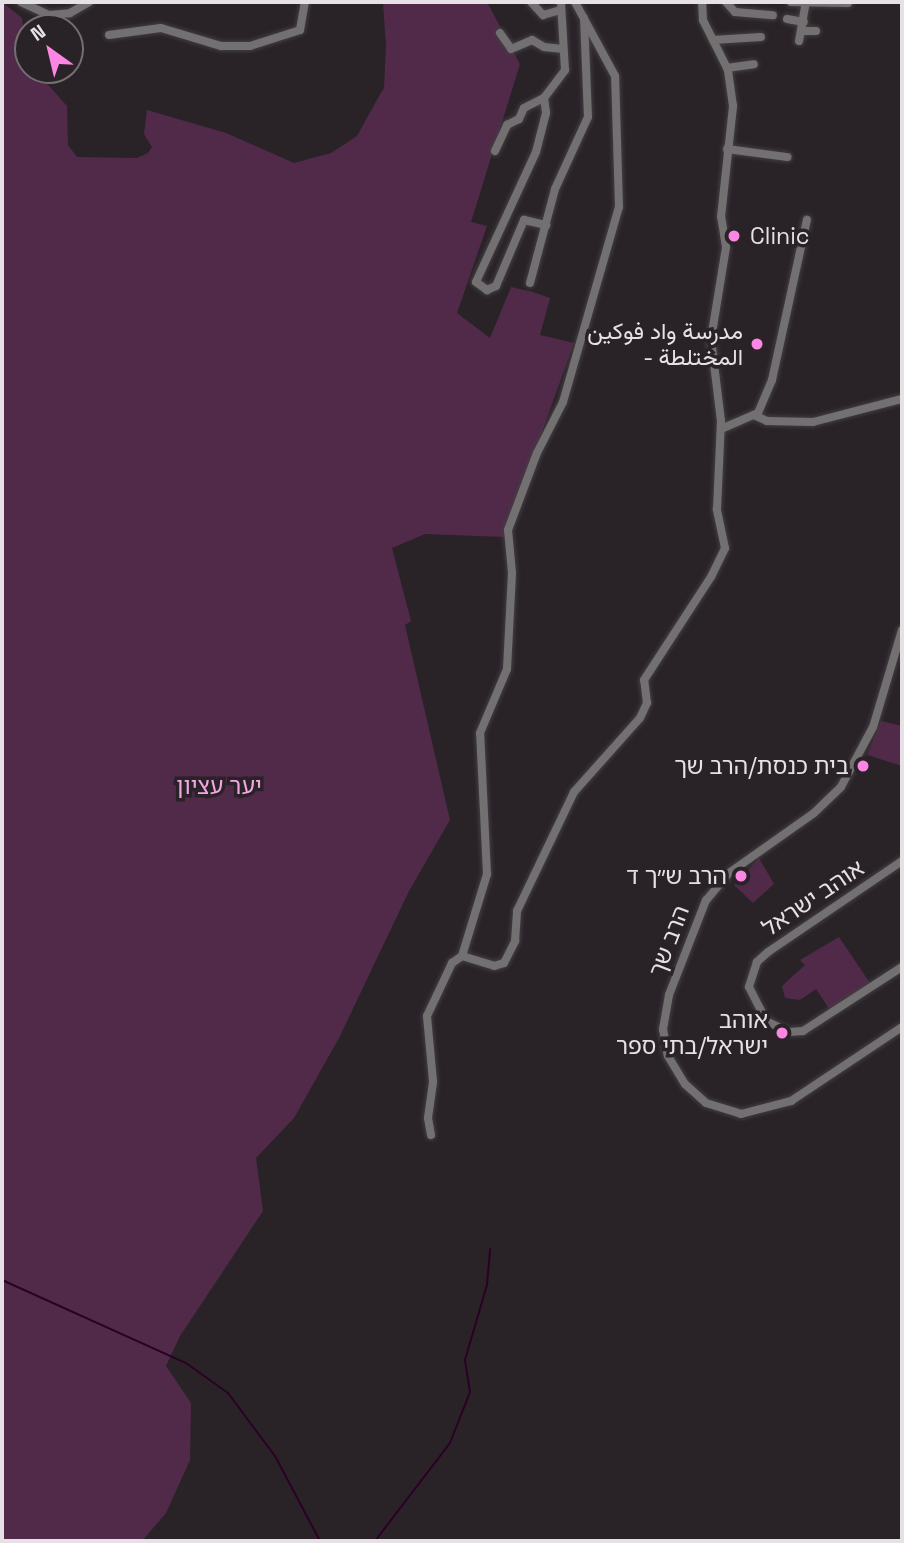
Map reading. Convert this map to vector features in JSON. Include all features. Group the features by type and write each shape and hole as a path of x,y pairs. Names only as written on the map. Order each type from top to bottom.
{"street":[{"path":"21,2 49,15 70,12 89,2"},
{"path":"109,35 161,28 225,47 250,46 299,31 305,23 305,2"},
{"path":"495,151 507,125 519,120 524,108 544,98 565,70 561,6 543,15 531,2"},
{"path":"431,1135 433,1082 427,1016 452,963 462,956 486,874 480,733 507,669 512,573 508,530 537,453 563,402 619,207 615,76 575,2"},
{"path":"462,956 494,966 503,963 516,941 517,911 574,792 640,718 648,703 644,680 711,576 724,548 717,509 721,429 711,339 726,247 721,217 733,106 727,68 703,20 702,2"},
{"path":"726,2 735,12 773,15"},
{"path":"791,2 848,3"},
{"path":"799,41 807,3"},
{"path":"530,283 555,189 588,117 584,18"},
{"path":"787,19 816,31"},
{"path":"500,33 511,49 533,40 544,47 564,49"},
{"path":"713,40 761,37"},
{"path":"727,68 754,64"},
{"path":"544,98 547,113 536,152 475,274 476,282 487,290 496,286 524,220 546,225"},
{"path":"727,149 787,157"},
{"path":"721,429 754,415 772,380 807,220"},
{"path":"754,415 776,422 813,422 902,399"},
{"name":"הרב שך","path":"902,630 873,727 841,787 814,813 729,873 706,900 668,995 663,1029 668,1056 685,1084 706,1103 741,1114 791,1101 902,1027"},
{"name":"אוהב ישראל","path":"902,861 768,951 757,962 749,987 766,1021 789,1032 803,1031 902,967"}],"green space":[{"name":"יער עציון","path":"2,2 17,14 14,14 14,84 47,84 67,106 68,145 77,157 137,158 148,153 152,147 144,134 147,110 226,133 294,163 331,153 357,136 384,88 386,46 383,2 487,2 520,64 471,222 487,226 457,313 490,338 511,287 533,292 550,298 540,335 574,343 504,537 425,534 392,548 411,621 405,625 450,820 409,891 339,1038 294,1118 256,1158 263,1211 180,1336 166,1366 191,1403 190,1460 166,1513 142,1541 2,1541"},
{"path":"881,721 902,726 902,766 867,755"},
{"path":"759,858 774,884 753,903 734,885"},
{"path":"839,937 870,983 830,1010 816,989 800,1000 785,998 782,986 805,965 800,960"}],"waterway":[{"path":"375,1541 450,1443 470,1392 465,1360 487,1285 490,1249"},
{"path":"2,1280 186,1363 228,1393 275,1456 320,1541"}],"place":[{"name":"Clinic","path":"734,236"},
{"name":"مدرسة واد فوكين - المختلطة","path":"757,344"},
{"name":"בית כנסת/הרב שך","path":"863,766"},
{"name":"הרב ש״ך ד","path":"741,876"},
{"name":"אוהב ישראל/בתי ספר","path":"782,1033"}]}
